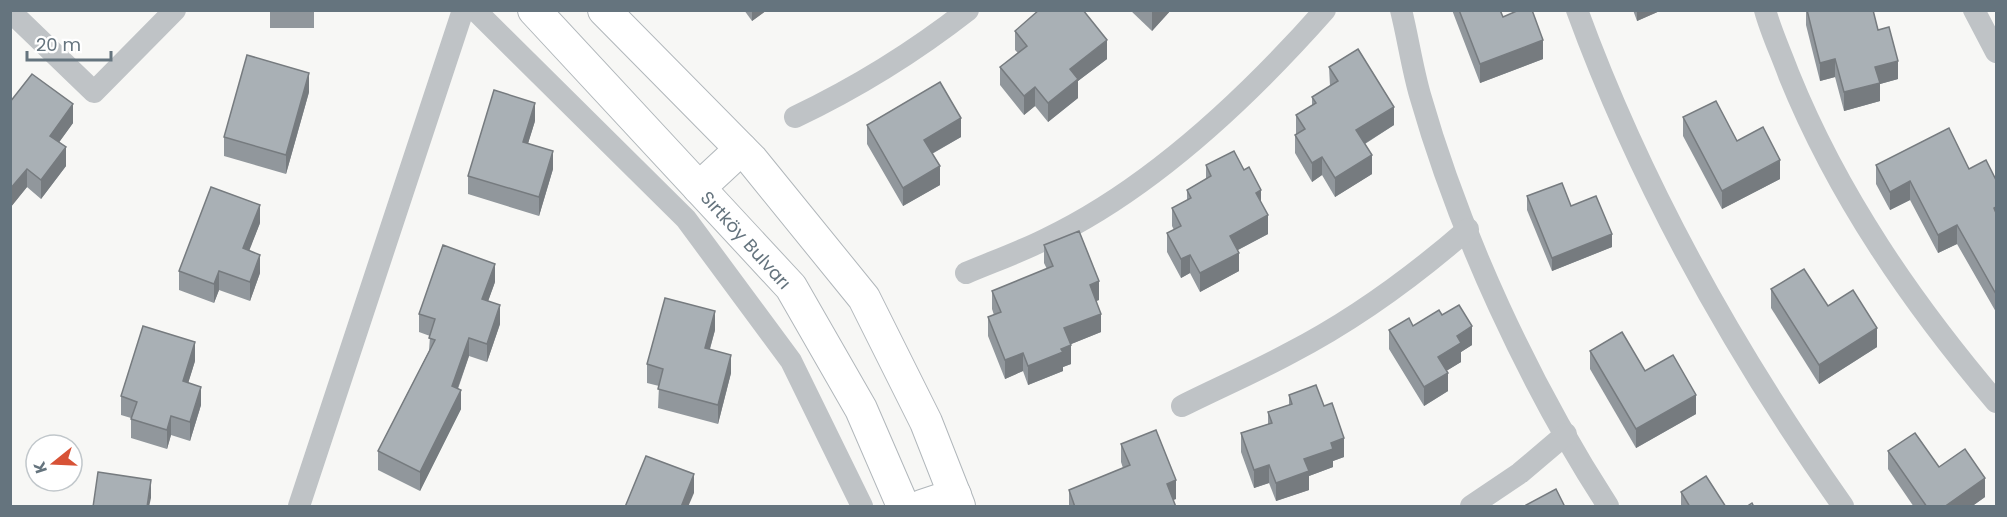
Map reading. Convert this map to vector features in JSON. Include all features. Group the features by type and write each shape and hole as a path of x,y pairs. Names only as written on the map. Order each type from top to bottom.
{"main road":[{"name":"Sırtköy Bulvarı","path":"534,10 791,287 861,408 903,507"},
{"path":"604,10 741,149 864,298 926,422 957,501 922,507"},
{"path":"699,188 741,149"}],"street":[{"path":"10,11 94,92 175,10"},
{"path":"299,507 463,10"},
{"path":"475,10 686,219 791,361 862,507"},
{"path":"795,117 853,89 899,61 968,10"},
{"path":"966,273 1047,239 1127,192 1217,119 1325,10"},
{"path":"1401,10 1420,94 1493,294 1566,434 1608,507"},
{"path":"1577,10 1662,208 1702,284 1744,358 1843,507"},
{"path":"1765,10 1798,95 1836,175 1887,260 1931,323 1996,402"},
{"path":"1974,10 1996,52"},
{"path":"1182,406 1292,353 1365,308 1433,260 1468,229"},
{"path":"1471,507 1520,473 1566,434"}],"building":[{"path":"1039,10 1083,10 1107,40 1070,69 1078,79 1048,103 1035,87 1024,96 1000,67 1027,46 1015,31"},
{"path":"1459,10 1500,10 1503,17 1519,10 1532,10 1543,40 1480,64"},
{"path":"1807,10 1873,10 1878,30 1889,27 1898,61 1875,67 1880,83 1844,92 1835,59 1820,63"},
{"path":"1358,49 1394,107 1356,130 1372,155 1335,178 1322,157 1312,163 1295,135 1305,129 1296,115 1316,103 1312,97 1338,81 1329,67"},
{"path":"247,55 309,73 286,155 224,137"},
{"path":"32,74 73,104 50,136 66,147 41,180 27,169 10,189 10,102"},
{"path":"940,82 961,118 924,140 940,166 903,188 867,125"},
{"path":"494,90 535,103 523,142 553,151 539,197 468,176"},
{"path":"1716,101 1737,141 1763,127 1780,160 1722,191 1683,117"},
{"path":"1949,128 1969,169 1986,160 1996,180 1996,207 1994,208 1996,213 1996,294 1957,225 1938,235 1910,181 1890,192 1876,165"},
{"path":"1234,151 1244,170 1249,167 1261,190 1256,193 1268,215 1230,236 1239,253 1200,273 1190,255 1181,259 1167,233 1181,226 1172,208 1191,198 1187,190 1211,176 1206,165"},
{"path":"1562,183 1571,206 1596,196 1612,234 1552,258 1527,196"},
{"path":"211,187 260,205 243,248 260,255 250,282 219,271 214,284 179,271"},
{"path":"1079,231 1099,281 1090,285 1101,314 1064,328 1071,345 1061,349 1063,352 1028,366 1023,353 1005,360 988,317 1001,312 992,291 1053,266 1044,245"},
{"path":"443,245 495,264 482,299 500,305 487,344 469,338 452,386 461,390 420,472 378,451 435,340 429,338 435,319 419,314"},
{"path":"1804,269 1828,306 1853,290 1877,328 1819,365 1771,289"},
{"path":"665,298 715,311 705,348 731,355 718,405 658,389 663,369 647,364"},
{"path":"1459,305 1472,326 1457,336 1461,343 1438,357 1448,373 1424,387 1389,330 1409,318 1413,326 1439,310 1442,315"},
{"path":"143,326 195,342 183,381 201,387 190,422 171,416 167,430 131,419 137,402 121,396"},
{"path":"1622,332 1645,371 1673,355 1696,395 1636,429 1590,351"},
{"path":"1316,385 1324,406 1332,403 1344,438 1331,443 1333,449 1304,459 1309,471 1276,483 1269,465 1254,470 1241,433 1272,423 1268,412 1292,404 1289,395"},
{"path":"1156,430 1176,480 1167,484 1176,507 1075,507 1069,490 1130,465 1121,444"},
{"path":"1915,433 1939,467 1965,449 1985,478 1944,507 1927,507 1888,451"},
{"path":"646,456 694,474 681,507 625,507"},
{"path":"98,472 151,480 147,507 93,507"},
{"path":"1706,476 1726,507 1690,507 1681,492"},
{"path":"1556,489 1565,507 1527,507 1526,505"}]}
